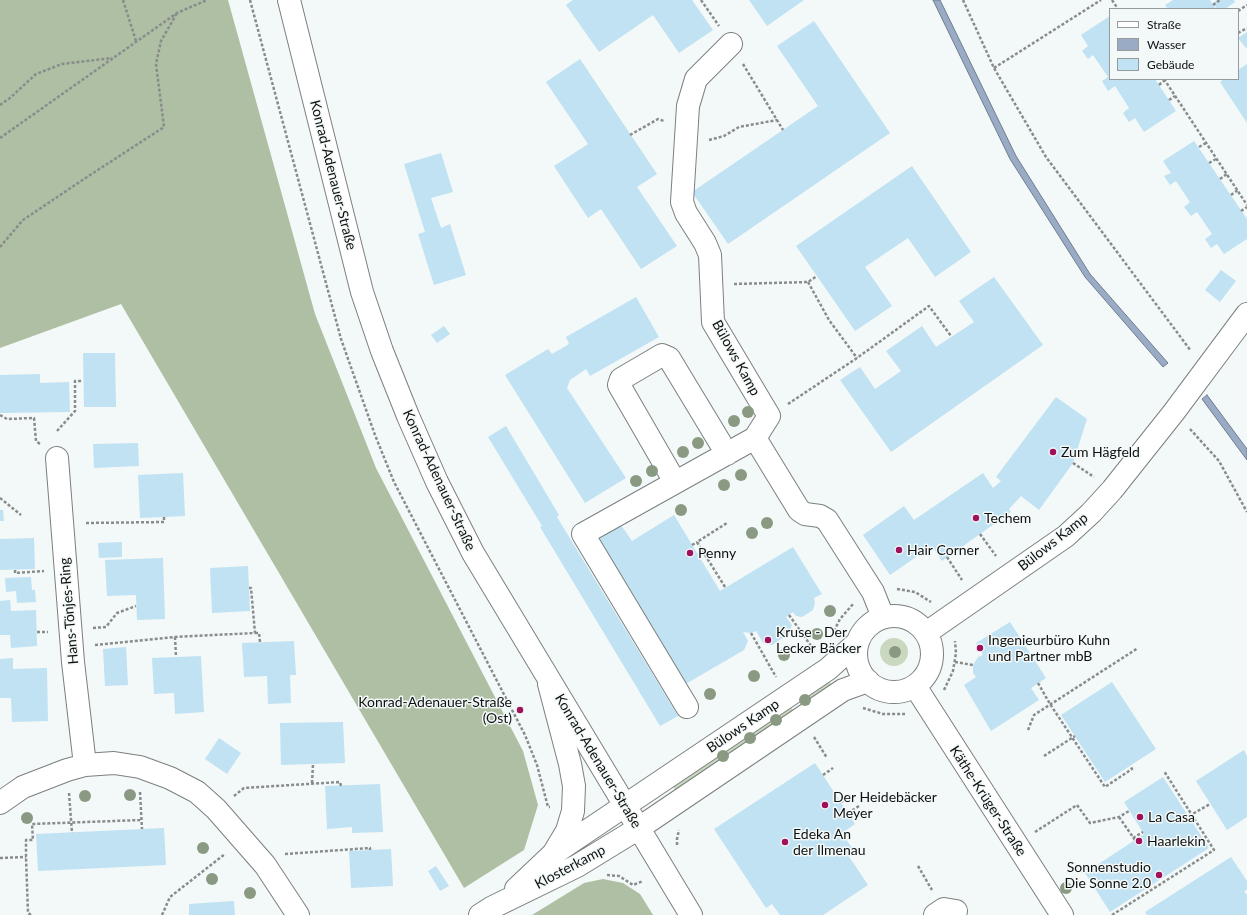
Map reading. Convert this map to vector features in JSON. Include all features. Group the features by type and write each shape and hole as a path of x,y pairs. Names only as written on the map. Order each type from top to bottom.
{"street":[{"name":"Konrad-Adenauer-Straße","path":"289,0 362,292 382,350 408,416 437,482 473,553 691,915"},
{"name":"Bülows Kamp","path":"731,44 696,79 688,106 682,202 686,213 706,243 710,255 713,322 769,416"},
{"name":"Bülows Kamp","path":"926,634 1066,536 1091,513 1112,490 1174,412 1247,314"},
{"path":"675,482 619,385 621,379 662,355 669,358 728,454"},
{"path":"687,708 583,534 755,438 769,416"},
{"path":"755,438 799,510 806,514 820,516 827,520 873,592 884,617 896,616 908,618 918,624 926,634 931,644 932,656 930,668 924,678 915,686"},
{"name":"Hans-Tönjes-Ring","path":"57,458 71,639 76,767"},
{"name":"Bülows Kamp","path":"884,617 868,626 858,642 856,652 857,663 861,673 868,681 878,688 890,692 903,691 915,686"},
{"name":"Bülows Kamp","path":"625,806 828,669 858,642"},
{"name":"Klosterkamp","path":"546,676 570,764 574,786 573,811 567,831 553,854"},
{"name":"Bülows Kamp","path":"639,828 843,690 868,681"},
{"name":"Käthe-Krüger-Straße","path":"915,686 1062,915"},
{"path":"0,803 24,787 76,767 114,763 140,767 170,778 197,792 216,809 265,865 298,915"},
{"name":"Klosterkamp","path":"500,904 553,854 625,806"},
{"name":"Klosterkamp","path":"480,915 577,866 639,828"}],"path":[{"path":"123,0 136,41"},
{"path":"0,138 177,13 207,0"},
{"path":"963,0 994,68 1046,157 1180,337 1206,369"},
{"path":"994,68 1101,0"},
{"path":"1213,5 1220,0"},
{"path":"0,247 23,220 84,178 164,127 156,64 161,42 177,13"},
{"path":"0,105 10,98 36,74 62,64 114,58"},
{"path":"1159,85 1165,80 1238,190 1247,206 1241,211"},
{"path":"1169,100 1175,96"},
{"path":"630,135 658,120 687,135 724,136 739,127 777,120"},
{"path":"1199,147 1206,142"},
{"path":"1210,163 1216,159"},
{"path":"1220,179 1227,174"},
{"path":"1231,195 1238,190"},
{"path":"711,285 808,282 817,276"},
{"path":"808,282 829,320 857,358"},
{"path":"769,416 857,358 929,306 951,336"},
{"path":"57,431 75,411 75,381 83,381"},
{"path":"1174,412 1219,461 1247,512"},
{"path":"0,415 7,419 34,418 36,441 57,458"},
{"path":"0,498 21,515"},
{"path":"62,522 127,524 164,522 164,517"},
{"path":"692,545 727,523"},
{"path":"698,542 725,587"},
{"path":"15,570 15,573 65,570"},
{"path":"249,588 251,588 255,633"},
{"path":"71,639 106,627 117,613 136,606"},
{"path":"789,615 815,651"},
{"path":"71,639 175,637 259,633 260,642"},
{"path":"175,637 176,657"},
{"path":"1028,730 1034,715 1138,648"},
{"path":"955,662 973,664"},
{"path":"1038,683 1050,704 1105,787 1132,769 1130,766"},
{"path":"1044,756 1073,737"},
{"path":"312,764 312,784"},
{"path":"72,833 71,822 76,767"},
{"path":"140,767 142,829"},
{"path":"823,775 833,768"},
{"path":"1112,915 1214,850 1190,815 1164,771"},
{"path":"216,809 244,788 340,782 341,786"},
{"path":"841,802 852,795"},
{"path":"1190,815 1210,804"},
{"path":"1016,844 1077,805 1090,824 1119,817 1129,811"},
{"path":"848,813 859,806"},
{"path":"1119,817 1134,839 1143,832"},
{"path":"31,915 28,913 26,840 33,840 32,824 141,820"},
{"path":"162,915 170,897 244,840"},
{"path":"265,865 284,854 370,848 370,850"},
{"path":"0,858 26,857"},
{"path":"606,875 619,876 633,885 664,870"},
{"path":"1161,879 1162,883"}],"green space":[{"path":"0,0 228,0 315,314 376,468 523,751 538,805 524,850 464,888 121,304 0,348"},
{"path":"894,638 900,639 904,642 907,646 907,658 904,662 900,665 894,666 888,665 884,662 881,658 880,652 881,646 884,642 888,639"},
{"path":"828,680 833,687 803,707 799,700"},
{"path":"790,706 795,713 677,793 672,785"},
{"path":"603,879 623,883 640,894 653,915 532,915 584,883"}],"water":[{"path":"933,0 940,0 1016,156 1090,274 1168,363 1163,367 1085,277 1010,159"},
{"path":"1207,395 1247,449 1247,460 1202,399"}],"building":[{"path":"573,0 692,0 713,30 679,53 653,15 599,52 566,5"},
{"path":"749,0 804,0 767,26"},
{"path":"1173,0 1210,0 1215,8 1167,8 1165,5"},
{"path":"1217,0 1234,0 1235,2 1226,8 1216,8 1213,3"},
{"path":"1109,17 1109,80 1156,80 1176,111 1144,132 1135,118 1129,122 1123,113 1129,108 1115,86 1108,91 1102,81 1108,77 1093,55 1088,59 1082,51 1088,46 1081,35"},
{"path":"814,21 890,133 728,244 692,192 818,106 777,46"},
{"path":"1247,32 1247,48 1239,39 1239,37"},
{"path":"580,59 657,174 637,187 677,246 641,269 601,209 588,218 554,166 588,144 546,82"},
{"path":"1247,64 1247,123 1220,82 1223,80 1239,80 1239,69"},
{"path":"1194,141 1247,219 1247,239 1224,254 1217,244 1211,248 1205,239 1212,234 1197,212 1191,216 1184,207 1190,202 1176,181 1170,185 1164,176 1171,173 1163,161"},
{"path":"441,153 453,192 431,198 441,228 450,224 466,275 434,285 418,234 425,232 404,164"},
{"path":"912,166 971,252 935,277 908,238 865,267 892,306 855,331 796,246"},
{"path":"1221,270 1236,281 1220,302 1205,290"},
{"path":"994,277 1043,345 891,452 840,380 860,367 875,389 901,371 886,351 922,326 936,347 974,322 959,301"},
{"path":"636,297 659,337 590,376 586,369 570,380 567,388 626,478 585,503 505,375 548,349 552,354 569,344 566,337"},
{"path":"444,326 450,334 437,343 431,335"},
{"path":"83,353 115,353 116,407 84,407"},
{"path":"40,374 40,383 69,382 70,412 0,413 0,375"},
{"path":"1056,397 1087,419 1073,463 1039,510 1021,496 1009,509 1011,512 942,561 932,546 890,575 863,535 904,506 914,520 983,473 993,488 1001,481 996,477"},
{"path":"506,426 559,515 557,517 678,716 660,726 540,527 542,526 488,437"},
{"path":"138,443 139,466 94,468 93,444"},
{"path":"183,473 185,516 140,518 138,475"},
{"path":"0,510 3,510 4,521 0,521"},
{"path":"674,515 720,591 793,547 822,594 814,598 815,603 813,610 802,617 796,616 793,612 786,617 792,625 789,634 772,645 763,643 756,631 751,633 743,632 748,641 744,650 684,685 599,539 621,525 632,541"},
{"path":"34,538 35,569 0,570 0,539"},
{"path":"122,542 122,557 99,558 98,543"},
{"path":"163,558 165,619 137,620 136,595 107,596 105,560"},
{"path":"248,566 250,611 212,613 210,568"},
{"path":"31,577 32,590 35,590 36,602 17,603 16,591 6,592 5,578"},
{"path":"10,600 11,611 36,610 37,646 11,648 10,635 0,635 0,601"},
{"path":"1010,622 1046,678 1031,688 1039,700 991,731 964,685 976,677 973,673 973,665 978,657 983,655 976,643"},
{"path":"294,641 296,675 290,675 291,703 268,704 267,676 244,677 242,643"},
{"path":"126,647 128,685 105,686 103,649"},
{"path":"201,656 204,712 175,714 174,693 154,694 152,658"},
{"path":"13,658 13,669 47,668 48,721 12,722 11,698 0,698 0,659"},
{"path":"1112,682 1156,749 1105,782 1061,715"},
{"path":"343,722 345,763 281,765 280,723"},
{"path":"219,738 241,753 227,774 205,759"},
{"path":"1244,750 1247,756 1247,817 1227,830 1196,781"},
{"name":"Edeka An der Ilmenau","path":"815,763 855,824 842,833 854,851 848,855 868,885 823,915 780,915 772,904 766,908 714,829"},
{"path":"1163,777 1209,848 1110,912 1085,873 1144,834 1124,802"},
{"path":"380,784 383,832 352,833 352,827 327,829 325,786"},
{"path":"164,828 166,865 38,871 36,834"},
{"path":"391,849 393,886 351,888 349,851"},
{"path":"1231,857 1247,881 1247,890 1244,891 1247,895 1247,915 1147,915 1145,912"},
{"path":"436,866 449,886 440,891 428,871"},
{"path":"234,901 235,915 189,915 189,904"}],"place":[{"name":"Zum Hägfeld","path":"1053,452"},
{"name":"Techem","path":"976,518"},
{"name":"Hair Corner","path":"899,550"},
{"name":"Penny","path":"690,553"},
{"name":"Kruse - Der Lecker Bäcker","path":"768,640"},
{"name":"Ingenieurbüro Kuhn und Partner mbB","path":"980,648"},
{"name":"Konrad-Adenauer-Straße (Ost)","path":"520,710"},
{"name":"Der Heidebäcker Meyer","path":"825,805"},
{"name":"La Casa","path":"1140,817"},
{"name":"Haarlekin","path":"1139,841"},
{"name":"Edeka An der Ilmenau","path":"785,842"},
{"name":"Sonnenstudio Die Sonne 2.0","path":"1159,875"}]}
